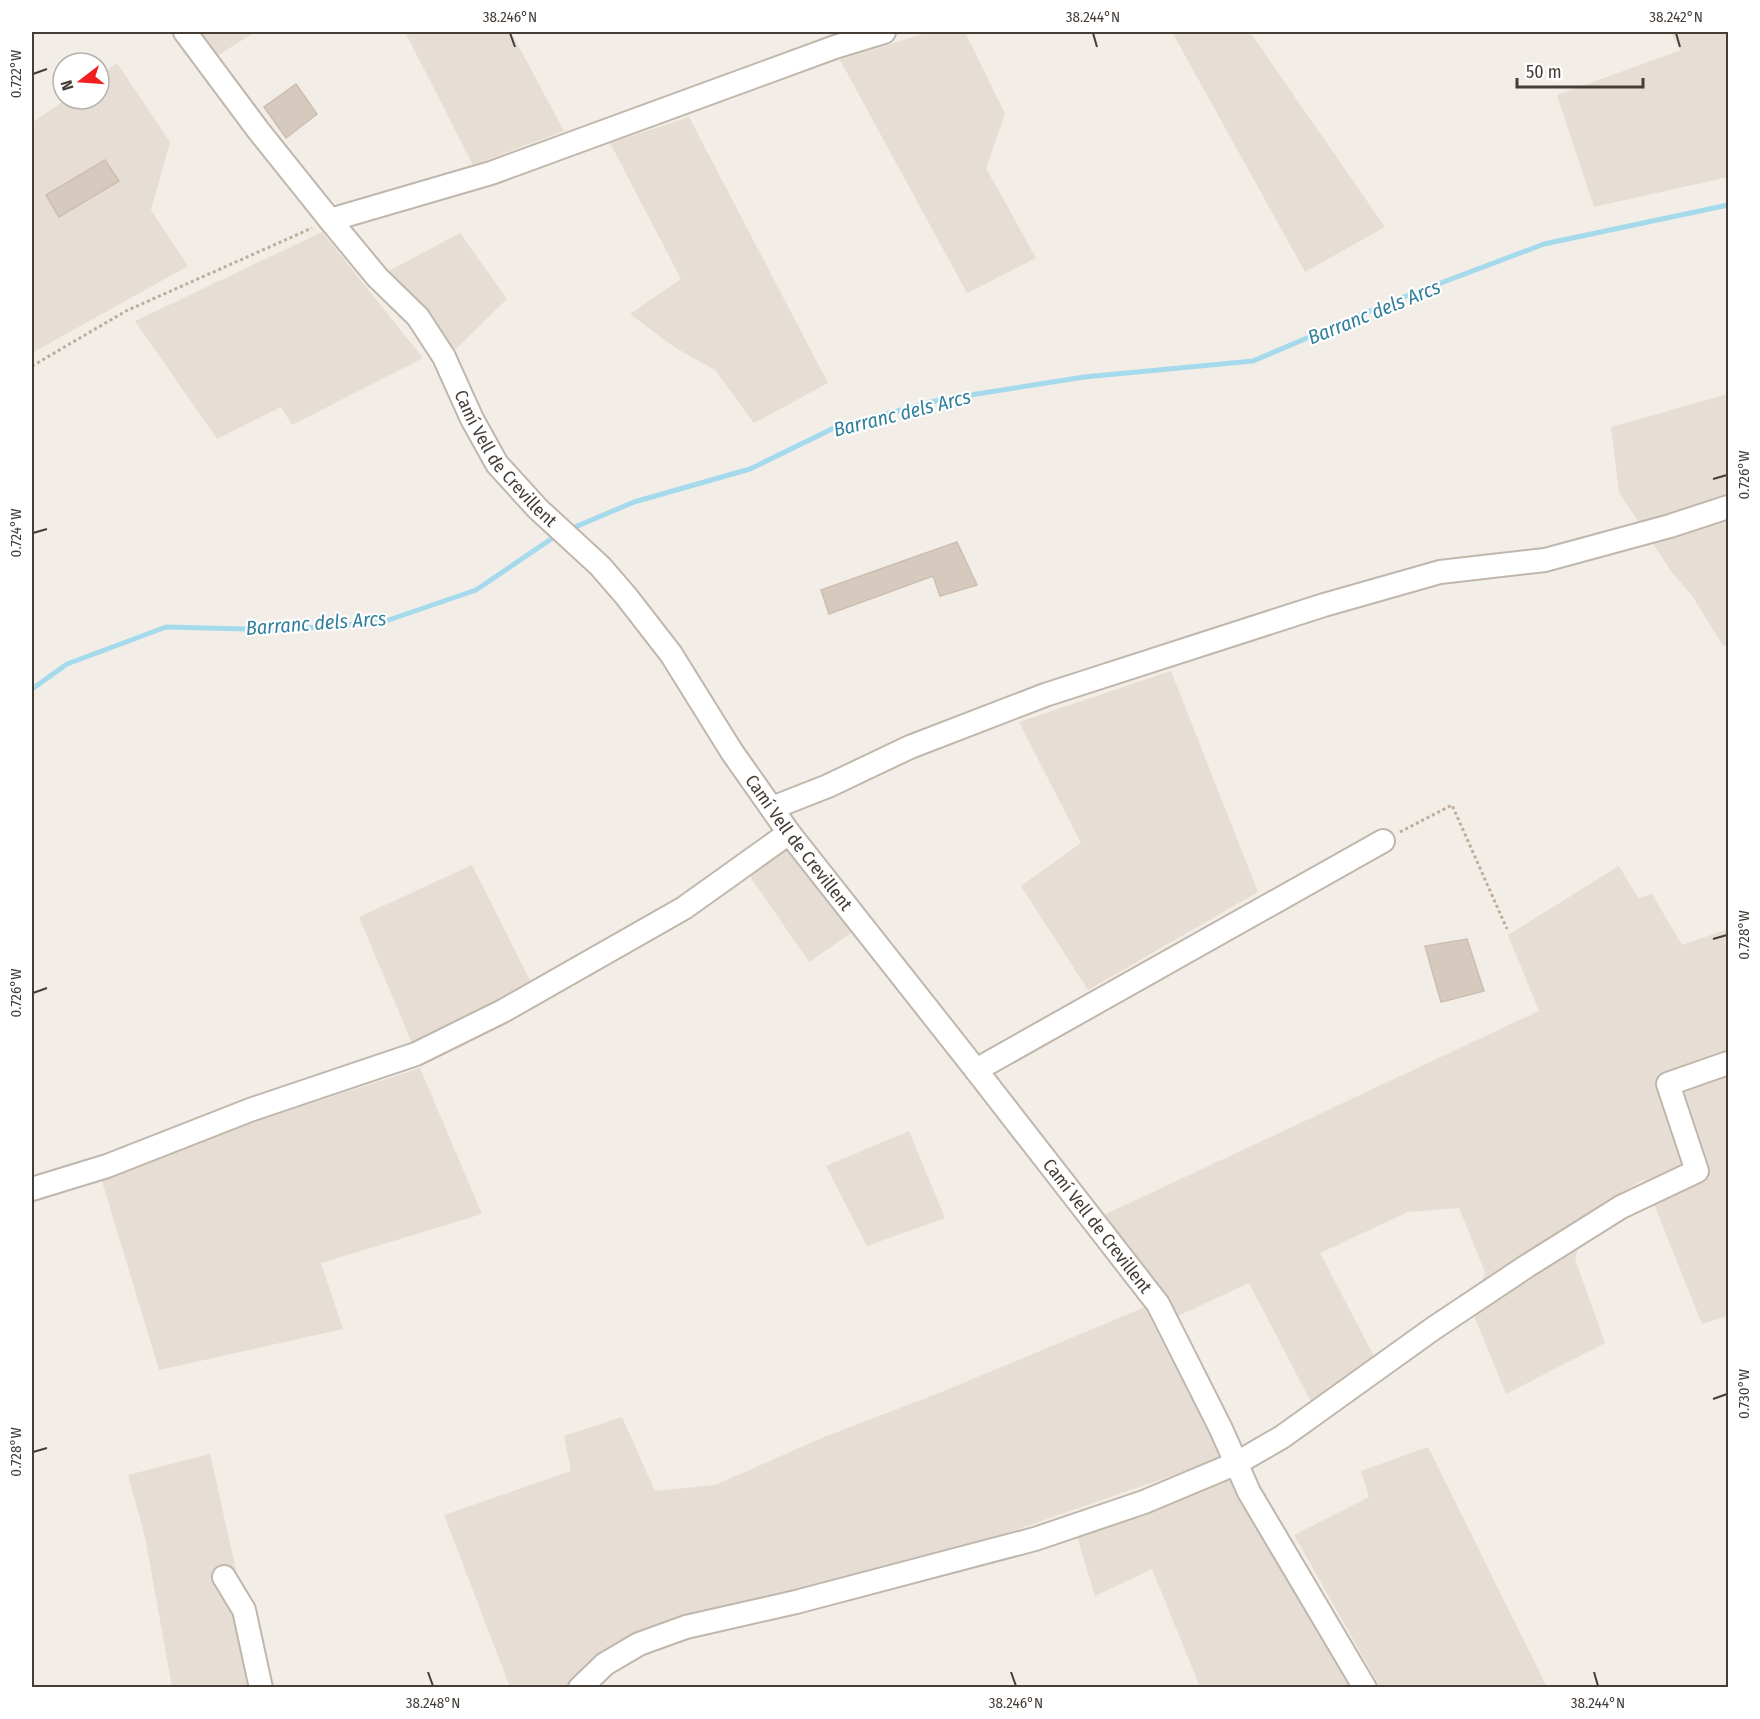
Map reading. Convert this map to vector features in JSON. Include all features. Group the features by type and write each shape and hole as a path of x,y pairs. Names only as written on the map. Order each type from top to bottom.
{"street":[{"name":"Camí Vell de Crevillent","path":"185,32 258,130 330,220 377,277 418,317 444,357 472,419 497,464 538,508 600,566 626,596 671,654 732,752 789,833 1158,1304 1237,1463 1249,1492 1365,1688"},
{"path":"330,220 491,174 835,47 884,32"},
{"path":"772,808 828,786 910,747 1045,696 1324,605 1440,572 1545,560 1670,526 1728,507"},
{"path":"32,1189 107,1166 250,1110 416,1054 503,1011 684,908 789,833"},
{"path":"976,1070 1383,841"},
{"path":"580,1688 605,1664 639,1644 686,1627 796,1602 1035,1539 1144,1502 1237,1463 1282,1437 1434,1328 1527,1266 1621,1208 1697,1171 1668,1084 1728,1063"},
{"path":"224,1577 244,1610 261,1688"}],"path":[{"path":"32,366 126,311 330,220"},
{"path":"1383,841 1452,805 1507,929"}],"shaded area":[{"path":"200,32 255,32 217,56"},
{"path":"405,32 511,32 564,131 473,165"},
{"path":"929,32 965,32 1005,114 986,168 1036,258 967,293 840,60"},
{"path":"1172,32 1250,32 1385,227 1305,272"},
{"path":"1670,32 1728,32 1728,177 1594,207 1557,95 1681,50"},
{"path":"117,63 170,142 151,210 188,266 32,353 32,123 51,110 111,111 111,67"},
{"path":"689,117 828,383 754,423 715,370 674,347 630,314 681,279 610,143"},
{"path":"322,232 423,358 292,425 281,407 217,439 135,321"},
{"path":"460,233 507,299 453,352 387,272"},
{"path":"1728,394 1728,645 1723,646 1693,597 1671,571 1619,492 1611,427"},
{"path":"1171,671 1258,892 1088,990 1021,886 1081,843 1019,722"},
{"path":"788,847 854,931 809,962 749,875"},
{"path":"472,865 532,984 412,1043 359,917"},
{"path":"1619,866 1638,898 1652,894 1682,945 1728,929 1728,1316 1702,1324 1644,1179 1588,1214 1575,1259 1605,1343 1506,1394 1473,1313 1485,1272 1459,1208 1408,1212 1320,1253 1374,1356 1312,1404 1249,1283 1178,1316 1104,1215 1539,1011 1508,935"},
{"path":"420,1068 482,1214 321,1263 343,1329 159,1370 101,1178 266,1118"},
{"path":"909,1131 945,1218 867,1246 826,1166"},
{"path":"1145,1307 1223,1458 1001,1535 770,1596 617,1643 566,1687 510,1687 444,1515 571,1471 564,1436 622,1417 655,1491 715,1485 824,1437 944,1391"},
{"path":"1428,1447 1547,1687 1380,1687 1294,1535 1369,1497 1361,1471"},
{"path":"210,1454 241,1592 228,1598 249,1687 172,1687 145,1537 128,1475"},
{"path":"1232,1473 1352,1683 1343,1688 1200,1687 1152,1569 1095,1596 1075,1530"}],"building":[{"path":"296,84 317,114 286,138 264,107"},
{"path":"105,160 119,181 59,217 46,195"},
{"path":"957,542 977,585 940,596 933,576 829,614 821,590"},
{"path":"1467,939 1484,991 1441,1002 1425,946"}],"waterway":[{"name":"Barranc dels Arcs","path":"568,530 634,502 750,469 834,428 939,400 1084,377 1253,361 1401,298 1544,244 1728,205"},
{"name":"Barranc dels Arcs","path":"32,689 67,664 166,627 280,630 383,622 476,590 557,535"}]}
